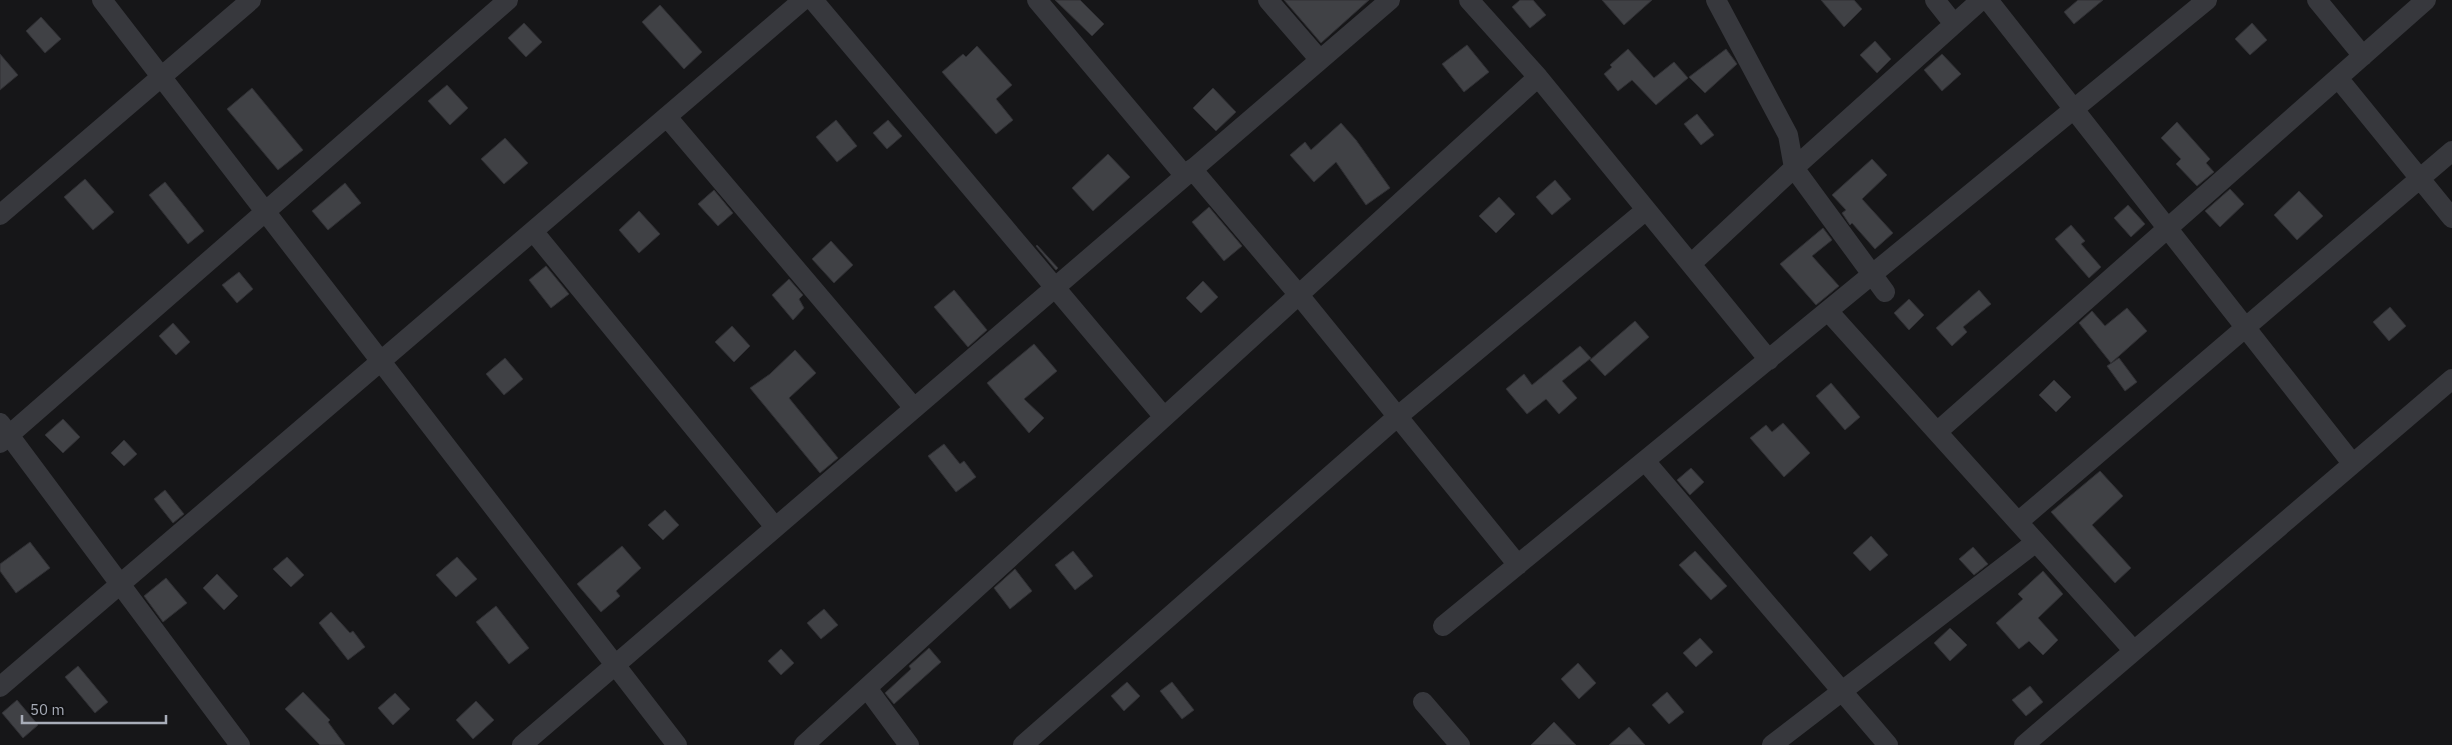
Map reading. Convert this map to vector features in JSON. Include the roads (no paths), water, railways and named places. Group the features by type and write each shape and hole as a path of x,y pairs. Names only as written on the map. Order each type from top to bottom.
{"street":[{"path":"102,0 677,745"},
{"path":"0,215 251,0"},
{"path":"240,745 120,584 3,434 266,212 508,0"},
{"path":"0,687 804,0"},
{"path":"813,0 1164,417"},
{"path":"1037,0 1298,295 1518,566"},
{"path":"1268,0 1320,60"},
{"path":"522,745 1390,0"},
{"path":"1470,0 1538,78 1769,360"},
{"path":"1716,0 1788,135 1794,168 1885,292"},
{"path":"1936,0 1954,24"},
{"path":"1691,264 1794,168 1981,0"},
{"path":"1988,0 2352,463"},
{"path":"1444,626 2207,0"},
{"path":"2317,0 2363,56"},
{"path":"1937,432 2426,0"},
{"path":"804,745 1538,78"},
{"path":"2338,78 2452,218"},
{"path":"667,117 914,408"},
{"path":"2018,522 2452,151"},
{"path":"1023,745 1397,417 1646,210"},
{"path":"533,231 775,527"},
{"path":"1828,311 2134,651"},
{"path":"2024,745 2452,378"},
{"path":"1645,461 1888,745"},
{"path":"1772,745 2036,542"},
{"path":"867,688 909,745"},
{"path":"1424,702 1460,745"}]}
